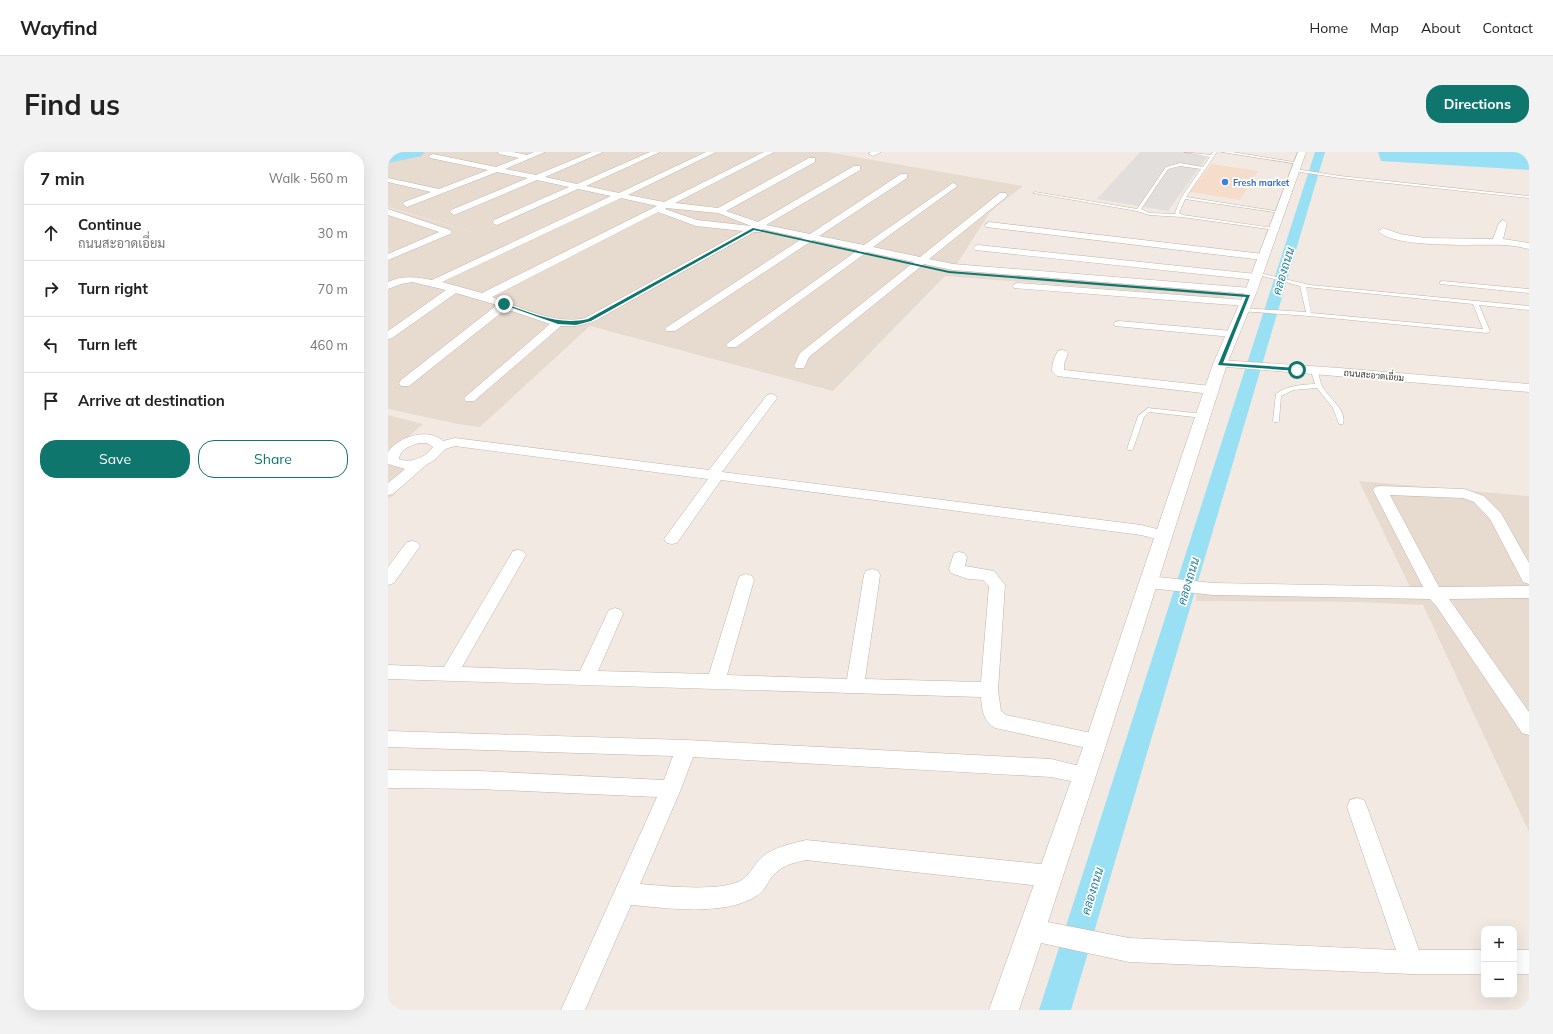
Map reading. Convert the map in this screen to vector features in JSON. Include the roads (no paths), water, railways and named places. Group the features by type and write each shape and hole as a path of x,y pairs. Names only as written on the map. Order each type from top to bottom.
{"street":[{"path":"502,152 527,158"},
{"path":"407,204 541,152"},
{"path":"454,212 599,152"},
{"path":"497,222 656,152"},
{"path":"433,283 712,152"},
{"path":"483,297 770,152"},
{"path":"433,156 457,164 493,170 662,207 719,211 756,227 919,263 949,272 985,272 1254,285"},
{"path":"719,211 812,160"},
{"path":"1004,1010 1042,932 1050,876 1096,742 1158,583 1164,536 1203,416 1212,390 1229,365 1232,334 1254,285 1277,221 1300,164"},
{"path":"388,286 398,281 412,279 433,283 483,297 558,323 576,323 589,320 756,227 857,168"},
{"path":"671,328 904,176"},
{"path":"388,180 438,191"},
{"path":"732,345 953,185"},
{"path":"800,366 804,355 1003,195"},
{"path":"662,207 696,223 715,226 756,227"},
{"path":"388,212 447,232 388,257"},
{"path":"395,223 408,218"},
{"path":"1498,242 1498,236 1503,224"},
{"path":"989,225 1254,285"},
{"path":"1383,231 1404,239 1420,241 1498,242 1529,246"},
{"path":"978,248 1254,285"},
{"path":"1018,286 1254,285"},
{"path":"388,336 454,289"},
{"path":"405,383 504,304"},
{"path":"470,398 558,323"},
{"path":"1119,324 1232,334"},
{"path":"1062,353 1058,364 1058,371 1061,373 1212,390"},
{"name":"ถนนสะอาดเอี่ยม","path":"1229,365 1529,388"},
{"path":"672,539 771,398"},
{"path":"388,491 421,462 438,452 440,446 438,441 431,439 411,441 392,456 411,464 421,462"},
{"path":"440,446 455,442 464,443 1141,530 1164,536"},
{"path":"1529,578 1496,516 1479,500 1464,494 1380,490 1434,594 1443,603 1529,727"},
{"path":"388,578 412,546"},
{"path":"449,674 518,555"},
{"path":"959,557 957,569 968,573 988,575 997,585 989,690 992,714 999,721 1096,742"},
{"path":"855,686 872,575"},
{"path":"716,682 746,580"},
{"path":"1158,583 1213,589 1434,594 1529,592"},
{"path":"586,678 615,614"},
{"path":"388,672 989,690"},
{"path":"388,739 686,748 1051,768 1085,775"},
{"path":"573,1010 671,789 686,748"},
{"path":"388,779 479,780 671,789"},
{"path":"1357,807 1412,962"},
{"path":"624,894 710,897 734,893 750,887 770,864 788,855 806,850 1050,876"},
{"path":"1042,932 1129,950 1412,962 1481,962"},
{"path":"1517,962 1529,962"}],"lane":[{"path":"1186,152 1212,156"},
{"path":"1182,216 1177,213 1183,198 1215,152"},
{"path":"1224,152 1300,164 1340,176 1529,197"},
{"path":"1138,210 1167,168 1170,166 1185,165 1204,168"},
{"path":"1035,194 1138,210 1149,214 1277,221"},
{"path":"1183,198 1277,221"},
{"path":"1442,282 1529,291"},
{"path":"1476,304 1487,331 1309,314 1262,312 1254,285 1294,284 1476,304 1529,308"},
{"path":"1303,286 1309,314"},
{"path":"1314,371 1319,386 1338,409 1341,417 1341,423"},
{"path":"1276,421 1278,395 1285,390 1298,387 1319,386"},
{"path":"1130,449 1141,416 1148,410 1203,416"}],"water":[{"path":"1378,152 1529,152 1529,170 1381,161"}],"waterway":[{"path":"388,158 416,152"},
{"name":"คลองถนน","path":"1055,1010 1320,152"}],"place":[{"name":"Fresh market","path":"1225,182"}]}
